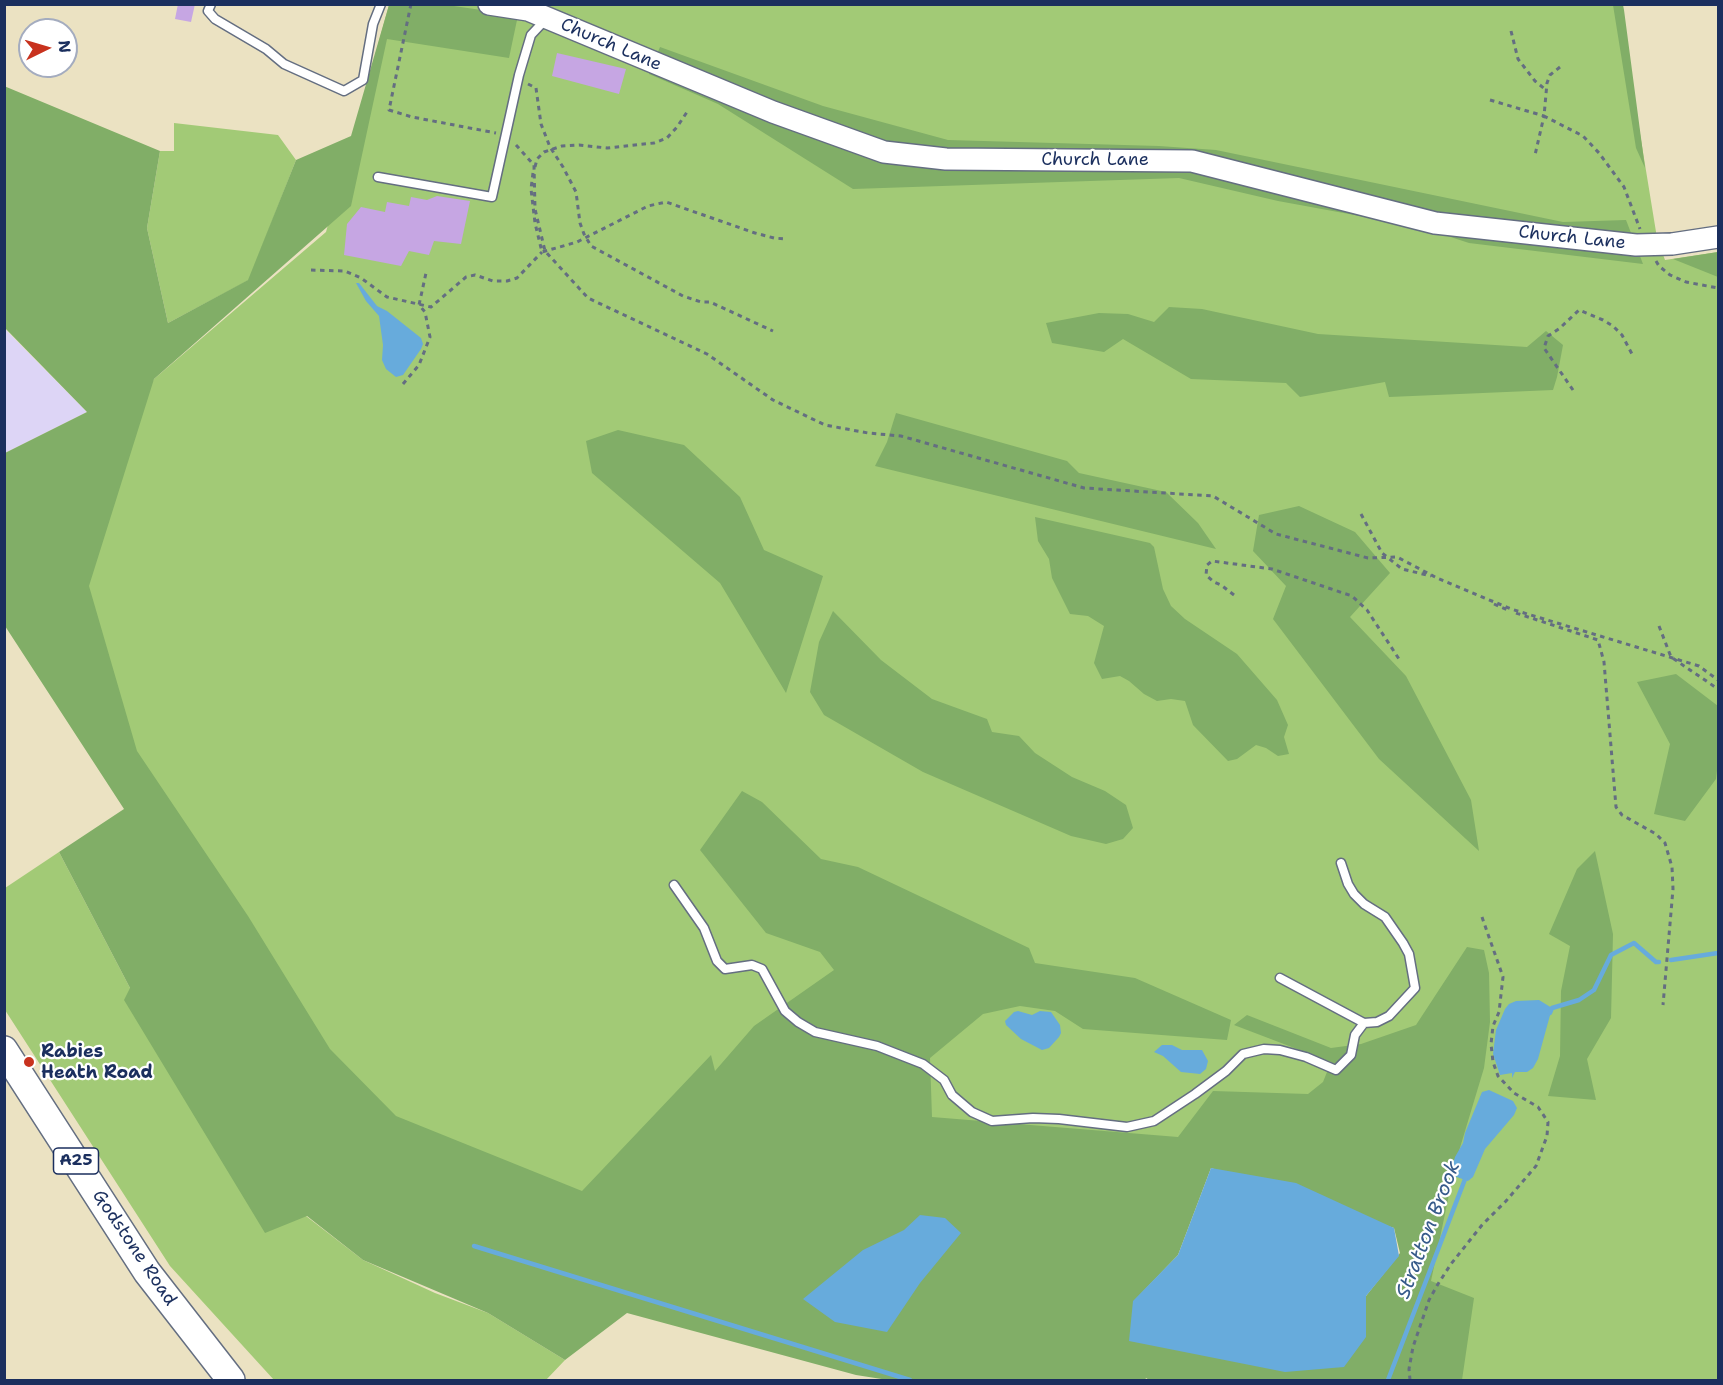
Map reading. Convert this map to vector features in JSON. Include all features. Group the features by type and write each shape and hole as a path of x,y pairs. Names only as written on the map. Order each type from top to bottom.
{"main road":[{"name":"Godstone Road","path":"4,1050 147,1272 231,1380"}],"street":[{"name":"Church Lane","path":"489,4 528,10 773,112 885,152 946,159 1192,161 1435,223 1636,245 1672,244 1719,237"}],"lane":[{"path":"211,4 208,11 215,19 266,49 284,64 344,91 363,80 374,24 381,4"},
{"path":"378,177 492,197 519,75 531,35 547,18"},
{"path":"1280,978 1364,1023 1377,1022 1389,1016 1415,988 1409,954 1395,930 1385,917 1364,904 1354,894 1348,885 1341,863"},
{"path":"674,885 704,928 717,961 725,969 752,965 762,969 784,1011 798,1022 815,1032 877,1046 923,1064 944,1080 958,1101 972,1112 992,1121 1033,1118 1127,1127 1154,1121 1196,1094 1226,1071 1243,1054 1264,1049 1280,1050 1306,1057 1336,1070 1351,1055 1354,1035 1364,1023"}],"path":[{"path":"411,4 389,110 412,117 506,135 534,165 535,209 544,251 588,298 707,354 774,400 825,425 901,436 1084,488 1213,496 1276,534 1368,558 1397,558 1437,578 1511,609 1699,666 1719,680"},
{"path":"1511,31 1518,59 1535,81 1546,90"},
{"path":"1535,155 1550,75 1560,68"},
{"path":"536,88 541,124 551,149 576,192 580,223 591,246 683,296 701,302 710,302 773,331"},
{"path":"1490,100 1544,116 1583,136 1599,153 1624,187 1641,234 1659,266 1670,275 1686,282 1719,288"},
{"path":"534,169 537,159 544,152 562,146 607,148 654,143 667,138 689,109"},
{"path":"311,270 345,271 361,278 387,297 431,307 466,278 475,275 493,281 507,281 517,278 544,251 577,243 648,206 666,202 755,233 786,239"},
{"path":"402,384 419,365 430,337 425,312 420,305 426,273"},
{"path":"1573,390 1544,348 1548,336 1579,310 1613,326 1622,335 1632,354"},
{"path":"1361,514 1382,553 1402,569 1437,578"},
{"path":"1234,595 1206,575 1207,565 1212,561 1272,569 1352,596 1367,610 1400,659"},
{"path":"1476,594 1502,608 1598,640 1605,662 1616,807 1622,815 1661,838 1665,843 1672,867 1673,889 1663,1005"},
{"path":"1659,626 1671,657 1719,689"},
{"path":"1410,1380 1409,1369 1413,1347 1429,1300 1451,1264 1482,1225 1536,1166 1547,1136 1548,1122 1538,1107 1515,1093 1498,1076 1493,1062 1493,1026 1499,1012 1503,977 1482,917"}],"shaded area":[{"path":"4,328 87,412 5,453 4,453"}],"green space":[{"path":"389,5 1619,5 1657,238 1665,260 1718,252 1718,1380 1148,1380 1147,1378 1142,1380 1129,1341 1285,1372 1382,1368 1433,1223 1299,1147 592,1226 381,1120 213,910 36,578 154,379 326,232"},
{"path":"389,5 447,5 495,12 517,20 509,58 387,39 351,206 154,379 89,586 137,751 248,916 330,1049 396,1116 582,1191 711,1055 715,1071 754,1026 834,970 820,952 766,933 700,850 742,791 762,802 821,859 858,867 1029,948 1035,963 1135,978 1231,1020 1227,1040 1083,1029 1055,1011 1020,1006 983,1014 930,1058 932,1117 1178,1137 1213,1091 1308,1094 1323,1082 1331,1062 1234,1025 1247,1015 1331,1048 1361,1044 1416,1025 1467,947 1484,950 1489,973 1490,1022 1484,1068 1456,1161 1431,1281 1474,1298 1462,1380 1148,1380 1147,1378 1142,1380 888,1380 856,1375 627,1313 565,1360 488,1313 363,1260 307,1216 265,1233 124,1000 130,988 59,852 124,809 5,626 5,453 87,412 5,328 4,86 160,151 147,228 168,323 248,280 296,160 351,136","holes":["1211,1168 1394,1228 1400,1253 1366,1296 1366,1337 1133,1302 1178,1255"]},
{"path":"1613,5 1623,5 1624,10 1645,168 1636,148"},
{"path":"660,47 823,106 948,140 1159,146 1216,150 1563,222 1626,220 1643,264 1469,243 1420,227 1278,201 1179,178 853,189 718,104 649,74"},
{"path":"174,123 278,135 296,160 249,280 168,323 147,228 160,151 174,151"},
{"path":"1718,252 1718,277 1673,259"},
{"path":"1169,307 1202,309 1318,334 1527,347 1546,331 1563,345 1553,390 1389,397 1385,382 1300,397 1286,383 1191,379 1123,339 1104,352 1052,343 1046,323 1099,313 1128,314 1154,322"},
{"path":"896,413 1067,461 1079,473 1166,492 1198,523 1216,549 875,466 887,442"},
{"path":"618,430 684,445 740,497 764,550 823,576 786,693 720,583 592,473 586,441"},
{"path":"1299,506 1355,532 1390,573 1350,617 1406,676 1471,800 1479,851 1379,759 1273,619 1286,586 1253,551 1259,515"},
{"path":"1035,517 1150,543 1154,547 1163,589 1171,606 1185,619 1237,654 1277,700 1288,725 1284,737 1289,754 1278,756 1256,745 1237,759 1228,761 1193,725 1185,701 1171,699 1157,701 1120,676 1102,679 1094,663 1104,626 1088,616 1070,614 1052,578 1049,559 1038,541"},
{"path":"833,611 881,660 932,699 987,719 992,732 1019,736 1035,753 1072,777 1105,791 1126,805 1133,828 1123,839 1106,844 1071,836 923,772 824,715 810,692 819,642"},
{"path":"1676,674 1718,706 1716,779 1685,821 1654,814 1670,744 1637,682"},
{"path":"1595,851 1613,934 1611,1018 1587,1059 1596,1100 1548,1096 1560,1056 1561,991 1570,946 1549,934 1577,869"},
{"path":"59,852 130,988 306,1216 363,1260 435,1293 488,1313 565,1360 546,1380 274,1380 170,1266 5,1010 5,888"}],"water":[{"path":"356,283 359,283 377,306 387,311 421,338 423,344 421,349 403,375 396,377 386,369 382,360 383,345 379,316 366,301"},
{"path":"1539,1000 1552,1008 1538,1059 1533,1068 1527,1072 1515,1072 1512,1078 1512,1073 1500,1075 1493,1054 1496,1030 1505,1009 1516,1001"},
{"path":"1018,1011 1032,1015 1040,1011 1051,1012 1060,1025 1059,1037 1049,1048 1042,1050 1021,1039 1006,1025 1005,1021"},
{"path":"1162,1045 1172,1045 1182,1050 1202,1050 1208,1061 1206,1069 1200,1074 1181,1072 1163,1056 1154,1052"},
{"path":"1489,1090 1513,1101 1517,1108 1514,1115 1485,1149 1473,1177 1468,1181 1454,1176 1452,1167 1482,1092"},
{"path":"1211,1168 1296,1183 1394,1228 1399,1256 1366,1296 1366,1337 1344,1367 1285,1372 1129,1341 1133,1301 1178,1255"},
{"path":"920,1215 945,1218 961,1233 920,1283 887,1332 835,1322 803,1299 863,1250 904,1230"}],"building":[{"path":"178,4 195,4 191,22 175,19"},
{"path":"557,53 626,69 619,94 552,76"},
{"path":"437,196 470,201 461,244 434,241 429,255 409,251 401,266 344,255 347,224 361,207 385,212 387,202 409,206 411,197 427,200"}],"waterway":[{"name":"Stratton Brook","path":"1550,1013 1552,1008 1579,1000 1594,990 1611,955 1634,943 1656,962 1659,962"},
{"name":"Stratton Brook","path":"1671,960 1718,953"},
{"name":"Stratton Brook","path":"1388,1380 1467,1174"},
{"path":"474,1246 910,1380"}],"place":[{"name":"Rabies Heath Road","path":"29,1062"}]}
